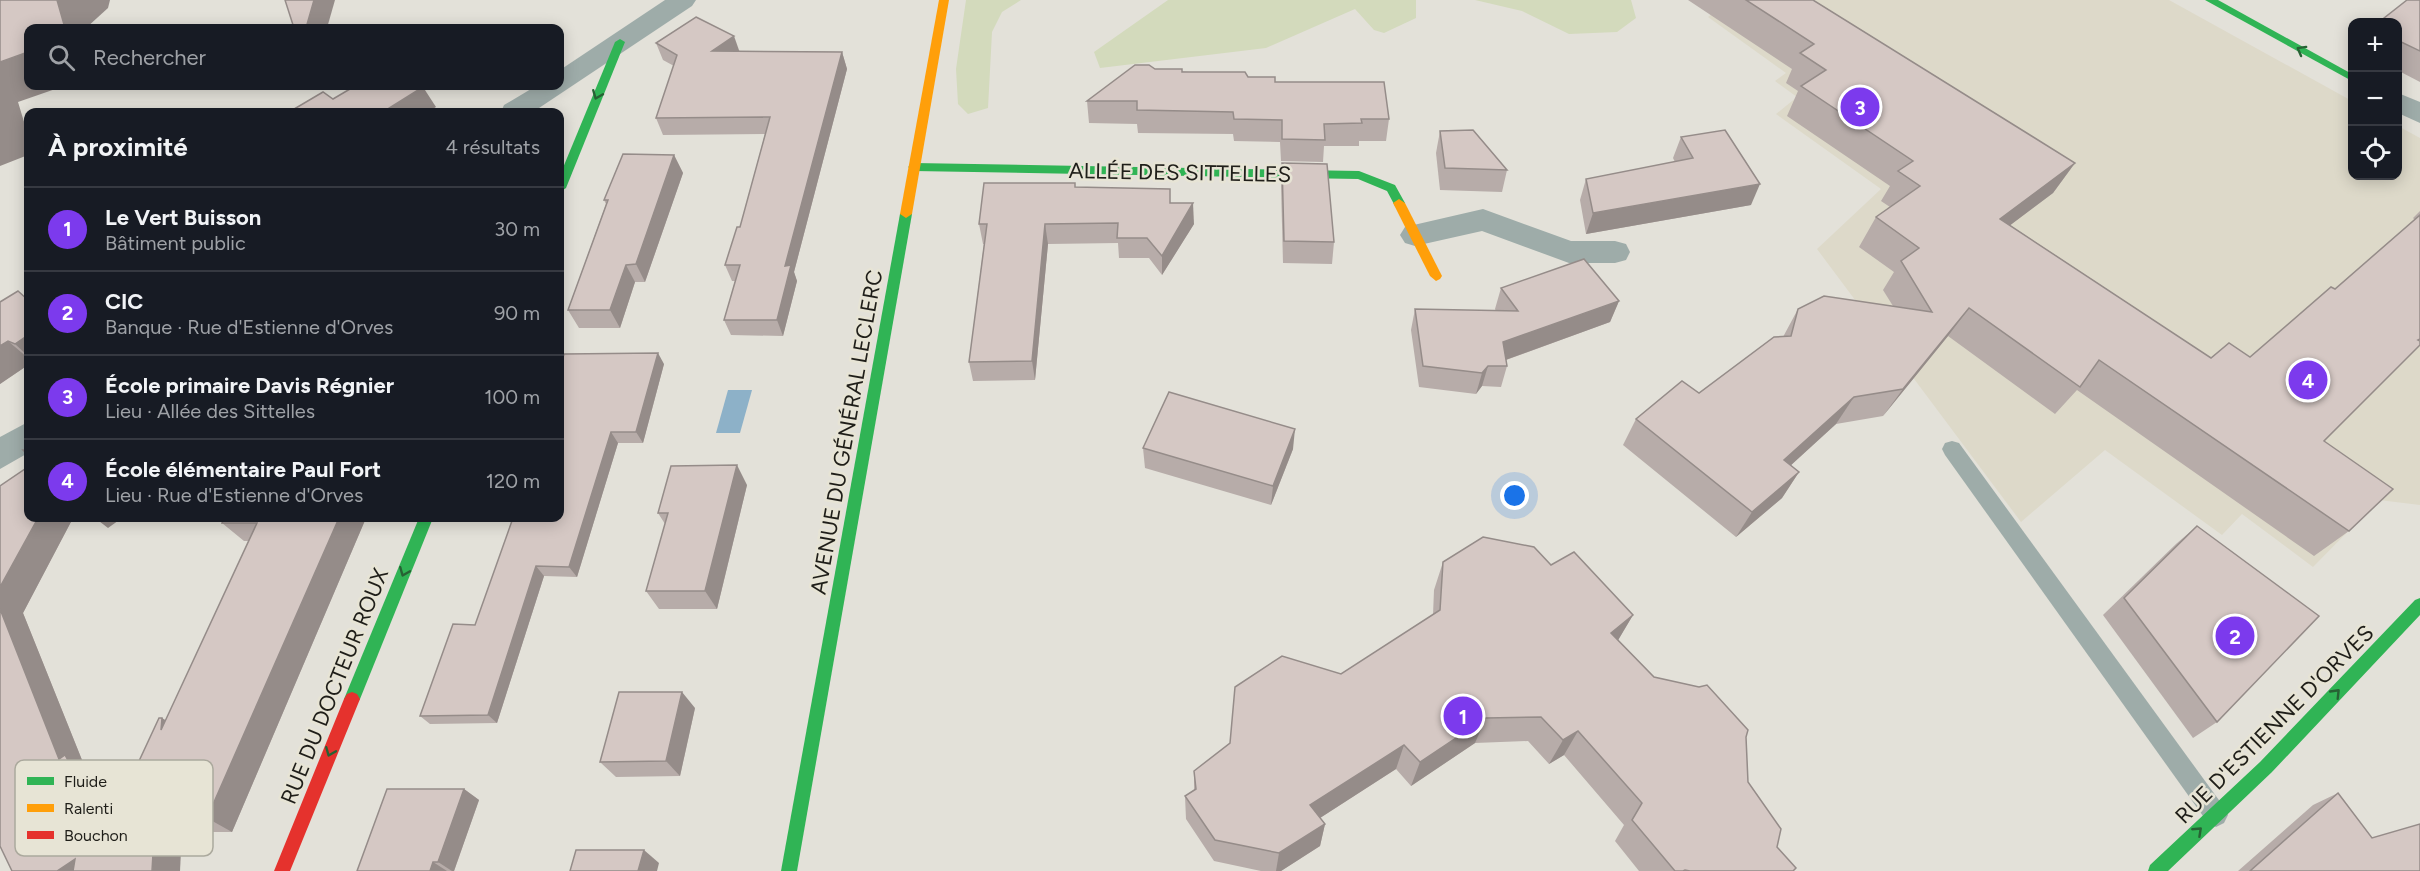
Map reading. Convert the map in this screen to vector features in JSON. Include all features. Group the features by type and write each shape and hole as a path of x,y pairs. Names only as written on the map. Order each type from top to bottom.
{"street":[{"path":"564,79 683,0"},
{"name":"AVENUE DU GÉNÉRAL LECLERC","path":"789,871 944,0"},
{"path":"2210,0 2348,76"},
{"path":"564,178 620,42"},
{"path":"520,108 549,90"},
{"path":"2402,105 2420,114"},
{"name":"ALLÉE DES SITTELLES","path":"914,167 1359,175 1391,188 1436,276"},
{"path":"1415,235 1483,220 1569,252 1615,252"},
{"path":"0,455 24,439"},
{"name":"RUE DU DOCTEUR ROUX","path":"282,871 424,522"},
{"name":"RUE D'ESTIENNE D'ORVES","path":"2156,871 2266,767 2420,606"}],"lane":[{"path":"1952,449 2216,815"}],"shaded area":[{"path":"1731,0 2169,0 2348,99 2348,180 2402,180 2402,128 2420,138 2420,505 2379,500 2313,567 2242,514 2222,535 2105,450 2021,522 1817,249 1881,189 1776,114 1797,97 1775,81 1786,73 1708,17"}],"green space":[{"path":"966,0 1021,0 1002,12 992,32 988,108 968,114 958,104 956,69"},
{"path":"1168,0 1416,0 1416,18 1384,33 1374,30 1355,9 1266,48 1100,68 1094,52"},
{"path":"1475,0 1631,0 1636,18 1617,32 1569,34 1522,11"}],"water":[{"path":"728,390 752,390 740,433 716,433"}],"building":[{"path":"0,0 57,0 64,24 24,24 24,53 0,62"},
{"path":"285,0 314,0 307,24 293,24"},
{"path":"1746,0 1813,0 2075,163 2000,219 2211,358 2229,343 2250,357 2331,287 2335,289 2420,215 2420,339 2418,340 2420,345 2324,441 2393,489 2349,531 2099,360 2080,387 1969,308 1903,389 1854,397 1784,460 1799,472 1752,512 1636,419 1682,381 1699,393 1774,337 1791,336 1798,309 1824,296 1932,312 1901,261 1919,248 1876,217 1920,186 1898,171 1913,161 1801,86 1826,70 1800,53 1814,44"},
{"path":"2407,0 2420,0 2420,51 2402,42 2402,18 2384,18"},
{"path":"696,17 734,36 712,51 842,52 785,266 791,265 777,320 724,320 740,265 725,265 737,227 740,227 770,117 656,118 677,55 656,43"},
{"path":"1135,65 1149,65 1155,69 1182,69 1182,72 1245,72 1248,77 1275,77 1275,82 1384,82 1389,119 1361,119 1362,123 1324,124 1325,140 1282,139 1282,120 1234,119 1233,112 1137,110 1137,101 1087,101"},
{"path":"348,90 418,90 389,108 296,108 323,92 333,99"},
{"path":"1473,130 1507,170 1445,168 1440,131"},
{"path":"1725,130 1760,184 1593,213 1586,179 1693,158 1681,137"},
{"path":"623,154 674,155 636,264 626,265 610,310 568,310 608,200 604,200"},
{"path":"1282,163 1327,164 1334,242 1284,241"},
{"path":"984,183 1075,183 1075,187 1170,189 1170,203 1193,203 1162,256 1147,238 1117,238 1118,223 1045,224 1032,361 969,362 987,224 979,224"},
{"path":"1584,259 1619,301 1503,342 1507,366 1488,366 1482,373 1423,366 1415,309 1518,311 1501,288"},
{"path":"18,291 24,296 24,338 15,344 8,341 0,346 0,302"},
{"path":"658,353 636,432 611,432 569,567 536,566 488,715 420,716 453,624 475,625 512,522 564,522 564,354"},
{"path":"1169,392 1295,429 1273,486 1143,448"},
{"path":"737,465 705,591 646,591 668,513 658,513 671,466"},
{"path":"24,470 24,522 36,522 0,587 0,486"},
{"path":"337,522 213,804 213,760 140,760 159,718 162,718 161,730 257,523 222,523"},
{"path":"2197,526 2319,616 2217,722 2124,598"},
{"path":"1483,537 1534,547 1551,565 1574,552 1633,615 1611,633 1654,677 1699,687 1707,685 1748,730 1746,737 1748,782 1781,829 1777,847 1796,868 1793,871 1675,871 1632,820 1642,803 1578,731 1563,740 1541,717 1486,718 1420,762 1404,745 1310,805 1325,824 1279,853 1215,840 1185,796 1196,789 1194,771 1230,743 1235,687 1282,656 1341,674 1440,610 1443,562"},
{"path":"0,609 59,759 65,755 68,760 15,760 15,856 153,856 152,871 73,871 75,859 57,871 12,871 0,846"},
{"path":"619,692 682,692 666,761 600,762"},
{"path":"387,789 464,789 438,862 433,862 430,871 357,871"},
{"path":"2338,793 2372,838 2420,824 2420,871 2250,871"},
{"path":"576,850 644,850 638,871 570,871"}],"traffic: fast":[{"path":"2210,0 2348,76"},
{"path":"564,178 620,42"},
{"path":"914,167 1359,175 1391,188 1399,203"},
{"path":"789,871 906,214"},
{"path":"352,699 424,522"},
{"path":"2156,871 2266,767 2420,605"}],"traffic: slow":[{"path":"906,214 944,0"},
{"path":"1399,203 1436,276"}],"traffic: jam":[{"path":"282,871 352,699"}],"place":[{"name":"École primaire Davis Régnier","path":"1860,107"},
{"name":"École élémentaire Paul Fort","path":"2308,380"},
{"name":"CIC","path":"2235,636"},
{"name":"Le Vert Buisson","path":"1463,716"}]}
